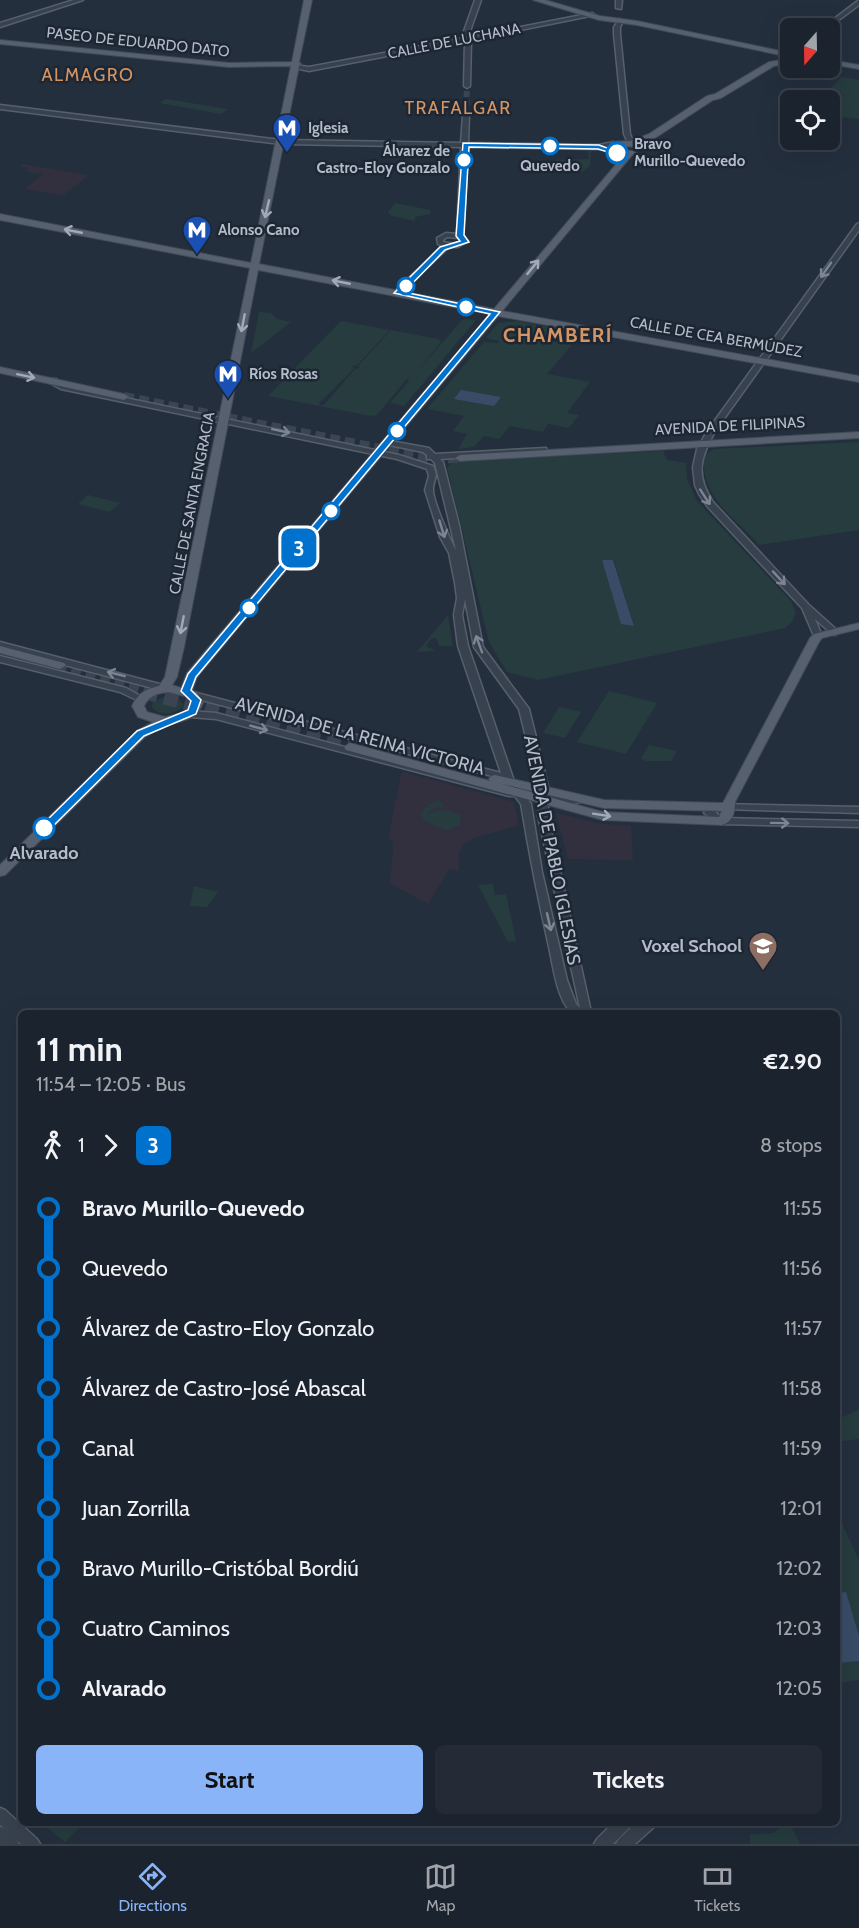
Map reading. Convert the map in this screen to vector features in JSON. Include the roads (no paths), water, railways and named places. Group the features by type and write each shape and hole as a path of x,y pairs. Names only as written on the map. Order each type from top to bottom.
{"main road":[{"name":"CALLE DE SANTA ENGRACIA","path":"164,688 171,677 178,647 308,0"},
{"path":"537,0 598,15"},
{"path":"547,0 620,22 780,56"},
{"name":"PASEO DE EDUARDO DATO","path":"0,42 229,66 273,64 295,69"},
{"path":"0,872 141,734 165,721 190,714 196,705 189,693 191,676 630,154 641,147 650,136 687,115 710,108 718,96 771,55 780,51"},
{"path":"771,55 780,56"},
{"path":"840,63 859,66"},
{"path":"615,146 629,139 650,136"},
{"path":"629,139 641,147"},
{"path":"615,146 630,154"},
{"name":"CALLE DE CEA BERMÚDEZ","path":"0,217 859,379"},
{"path":"0,370 124,397"},
{"name":"AVENIDA DE FILIPINAS","path":"460,458 703,442 859,435"},
{"path":"722,814 818,636 859,626"},
{"path":"0,647 58,667 0,656"},
{"path":"141,734 142,714 138,708 141,699 152,691 164,688 189,693"},
{"path":"142,714 165,721"},
{"name":"AVENIDA DE LA REINA VICTORIA","path":"722,814 615,805 581,799 536,798 509,781 352,744 536,798 617,818 722,814"}],"street":[{"path":"0,25 80,0"},
{"path":"467,86 466,34 478,0"},
{"path":"619,0 619,8"},
{"path":"838,18 859,2"},
{"name":"CALLE DE LUCHANA","path":"295,69 312,68 598,15"},
{"path":"620,22 629,139"},
{"path":"295,69 312,68"},
{"path":"0,107 281,142 615,146"},
{"path":"398,293 447,246 464,243 465,239 460,236 466,115"},
{"path":"835,632 805,606 715,510 699,489 694,469 703,442 859,225"},
{"path":"53,381 60,386 224,418 399,457"},
{"path":"388,442 426,450 436,456"},
{"name":"AVENIDA DE FILIPINAS","path":"399,457 603,448"},
{"name":"AVENIDA DE PABLO IGLESIAS","path":"436,456 454,521 478,647 524,709 536,798 537,872 562,981 571,1006 576,1010"},
{"name":"AVENIDA DE PABLO IGLESIAS","path":"399,457 426,464 433,474 429,488 446,540 453,553 461,595 458,615 464,646 509,781 536,798 543,816 586,1010"},
{"path":"805,606 818,636"},
{"path":"0,647 164,688"},
{"path":"0,656 123,690 141,699"},
{"name":"AVENIDA DE LA REINA VICTORIA","path":"189,693 485,772 509,781"},
{"name":"AVENIDA DE LA REINA VICTORIA","path":"190,714 216,716 489,789 536,798"},
{"name":"AVENIDA DE PABLO IGLESIAS","path":"485,772 495,767 495,738"},
{"name":"AVENIDA DE LA REINA VICTORIA","path":"722,814 859,810"},
{"name":"AVENIDA DE LA REINA VICTORIA","path":"722,814 859,824"},
{"path":"0,1815 32,1844"},
{"path":"602,1844 621,1826"},
{"path":"624,1844 644,1826"},
{"path":"0,1834 11,1844"}],"water":[{"path":"461,390 501,397 494,406 454,399"},
{"path":"602,560 613,560 634,626 621,624"},
{"path":"846,1592 859,1636 859,1661 840,1663 840,1593"}],"tunnel":[{"path":"466,115 467,86"},
{"path":"124,397 430,459 460,458"},
{"path":"56,669 150,694"},
{"path":"144,692 350,747"}],"place":[{"name":"Quevedo","path":"550,146"},
{"name":"Bravo Murillo-Quevedo","path":"617,153"},
{"name":"Iglesia","path":"287,154"},
{"name":"Álvarez de Castro-Eloy Gonzalo","path":"464,160"},
{"name":"Alonso Cano","path":"197,256"},
{"name":"Ríos Rosas","path":"228,400"},
{"name":"Alvarado","path":"44,828"},
{"name":"Voxel School","path":"763,972"}],"district":[{"name":"ALMAGRO","path":"88,75"},
{"name":"TRAFALGAR","path":"458,108"},
{"name":"CHAMBERÍ","path":"558,335"}]}
